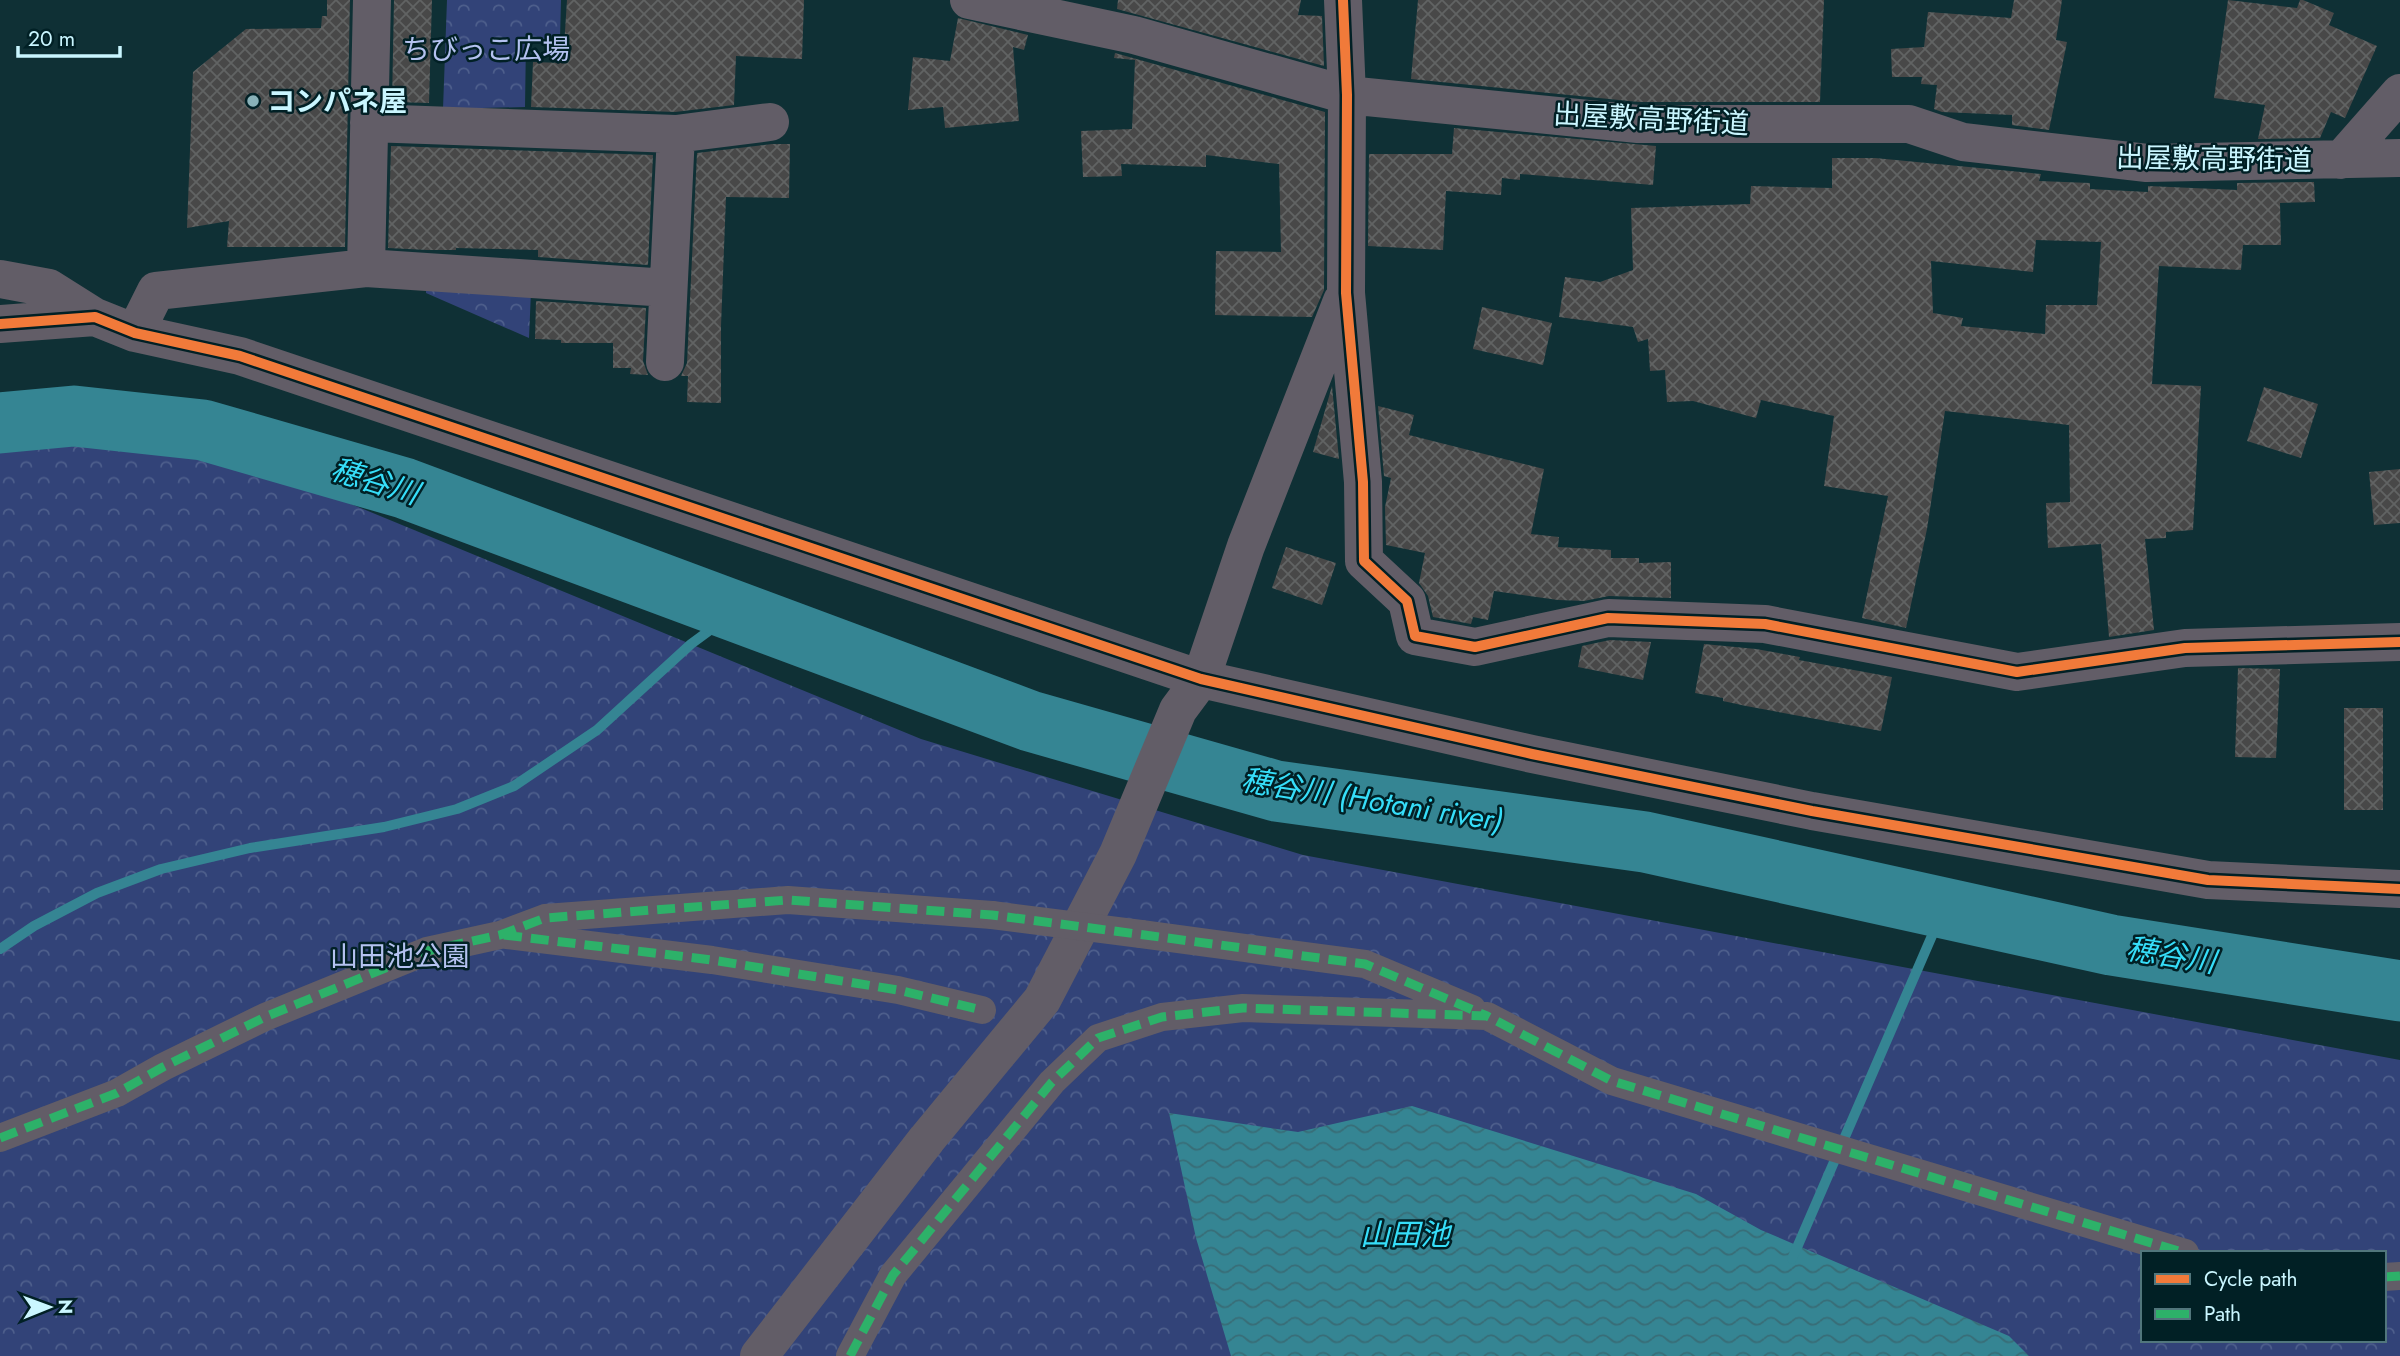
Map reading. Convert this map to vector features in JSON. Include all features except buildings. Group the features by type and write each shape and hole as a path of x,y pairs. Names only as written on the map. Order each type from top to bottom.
{"street":[{"path":"366,268 372,0"},
{"name":"出屋敷高野街道","path":"969,0 1134,35 1347,95 1639,124 1909,124 1963,142 2147,163 2400,158"},
{"path":"1343,0 1347,95 1346,293 1363,482 1364,561 1407,601 1415,636 1475,647 1608,618 1765,624 2017,672 2185,648 2400,642"},
{"path":"2342,160 2400,93"},
{"path":"369,123 676,134 770,122"},
{"path":"664,362 676,134"},
{"path":"135,333 156,291 366,268 668,288"},
{"path":"0,279 49,288 95,317 135,333 240,356 1201,679 1532,754 1812,811 2208,880 2400,889"},
{"path":"759,1356 927,1139 1042,1000 1118,854 1178,709 1201,679 1246,546 1346,293"},
{"path":"0,324 95,317"},
{"path":"0,1138 117,1093 163,1067 290,1007 427,951 500,935 545,918 788,900 992,915 1366,964 1487,1016 1612,1081 2178,1251"},
{"path":"500,935 712,960 898,989 982,1010"},
{"path":"850,1356 893,1275 1052,1082 1098,1038 1162,1017 1243,1008 1487,1016"}],"green space":[{"name":"ちびっこ広場","path":"447,0 561,0 560,39 526,39 525,107 443,109"},
{"path":"426,285 531,291 529,338 426,293"},
{"name":"山田池公園","path":"102,433 220,450 921,739 1303,855 2400,1060 2400,1356 0,1356 0,438"}],"water":[{"name":"山田池","path":"1412,1106 1696,1194 1761,1230 2009,1336 2029,1356 1231,1356 1196,1238 1169,1113 1298,1132"}],"waterway":[{"name":"穂谷川 (Hotani river)","path":"0,423 74,416 203,430 404,488 1030,721 1276,791 1645,842 2111,945 2400,991"},
{"path":"0,949 34,926 97,893 161,869 250,848 384,827 457,809 514,786 597,730 691,644 736,611"},
{"path":"1792,1259 1944,908"}],"marked path":[{"path":"0,1138 117,1093 163,1067 265,1017 427,951 500,935 545,918 788,900 992,915 1365,964 1487,1016"},
{"path":"504,935 712,960 898,990 982,1010"},
{"path":"850,1356 893,1275 1052,1082 1098,1038 1162,1017 1243,1008 1487,1016 1612,1081 2178,1251"},
{"path":"2386,1277 2400,1276"}],"cycle path":[{"path":"1343,0 1347,95 1346,293 1363,482 1364,561 1407,601 1415,636 1475,647 1608,618 1765,624 2017,672 2185,648 2400,642"},
{"path":"0,324 95,317 135,333 240,356 1201,679 1532,754 1812,811 2208,880 2400,889"}],"place":[{"name":"コンパネ屋","path":"253,101"}],"water label":[{"name":"穂谷川","path":"375,481"},
{"name":"穂谷川","path":"2171,955"}]}
